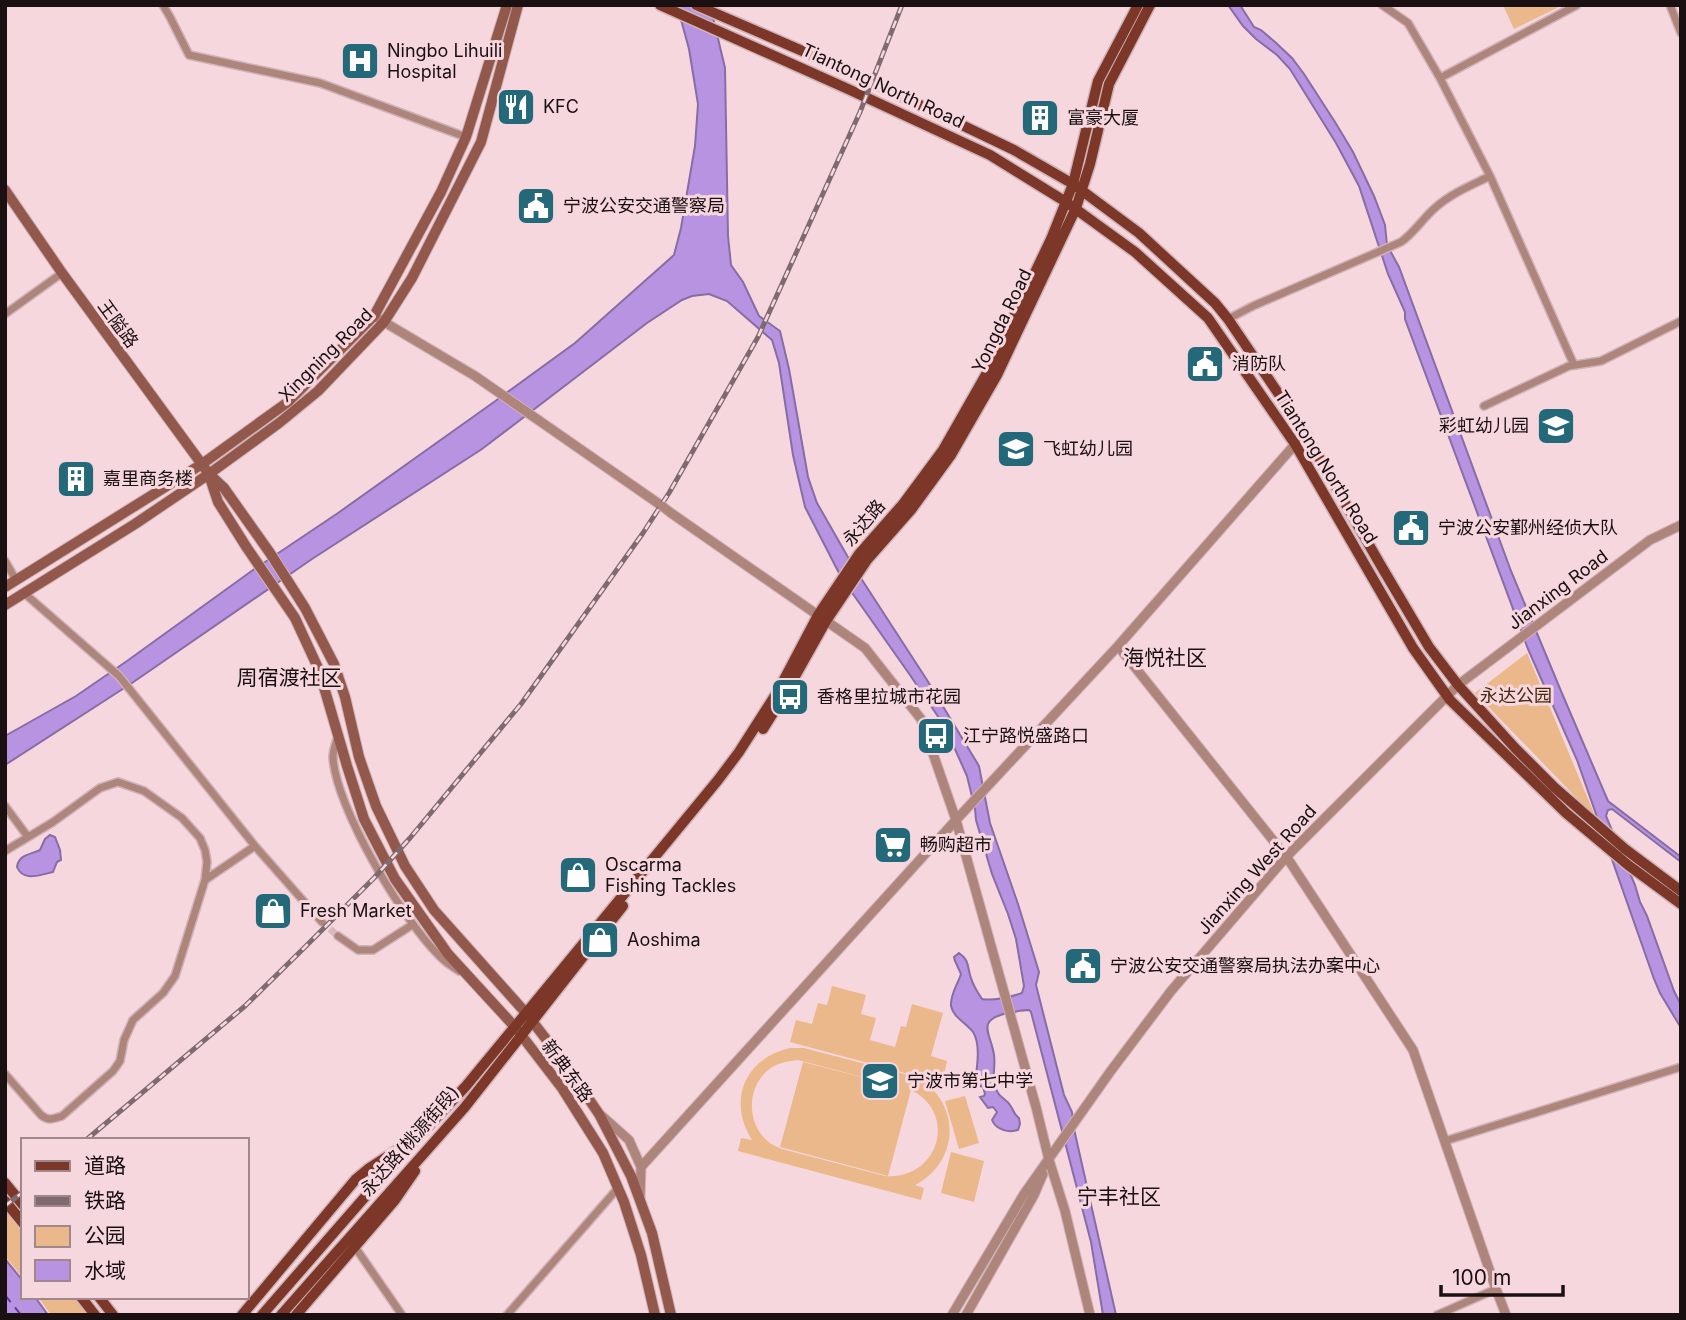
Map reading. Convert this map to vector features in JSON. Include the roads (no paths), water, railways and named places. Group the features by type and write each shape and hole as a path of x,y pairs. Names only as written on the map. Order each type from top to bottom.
{"main road":[{"name":"Xingning Road","path":"5,587 202,464 288,402 374,316 442,192 466,137 507,5"},
{"name":"Xingning Road","path":"5,605 135,524 279,423 318,391 384,323 412,278 481,142 518,5"},
{"name":"Tiantong North Road","path":"696,5 851,72 1014,150 1073,184 1139,233 1215,303 1228,319 1305,433 1429,647 1458,685 1515,748 1595,825 1681,891"},
{"name":"永达路","path":"529,1017 739,752 841,589 943,450 1002,343 1051,239 1071,205 1073,184 1098,82 1138,5"},
{"path":"1071,205 1083,191 1109,84 1150,5"},
{"name":"Tiantong North Road","path":"665,7 990,155 1071,205 1135,252 1208,318 1295,444 1413,648 1450,700 1556,804 1628,865 1681,904"},
{"name":"王隘路","path":"5,190 62,274 209,474"},
{"name":"新典东路","path":"209,474 223,488 271,553 305,608 334,664 359,757 376,806 405,866 434,910 529,1017 599,1114 631,1176 652,1234 671,1315"},
{"name":"新典东路","path":"209,474 218,502 295,618 319,670 364,820 395,879 448,954 518,1031 562,1088 603,1153 624,1202 641,1255 654,1315"},
{"name":"永达路(桃源街段)","path":"281,1315 447,1126 529,1017"},
{"name":"永达路(桃源街段)","path":"262,1315 416,1138 518,1031"},
{"path":"296,1315 395,1200 447,1126"},
{"path":"242,1315 356,1180 368,1169 416,1138"},
{"path":"5,1183 21,1203"},
{"path":"5,1201 21,1221"},
{"path":"83,1299 96,1315"},
{"path":"101,1299 113,1315"}],"street":[{"path":"163,5 189,55 320,83 466,137"},
{"path":"1382,5 1408,23 1440,78 1490,176 1574,365"},
{"path":"1440,78 1577,5"},
{"path":"1670,5 1681,33"},
{"path":"1228,319 1401,242 1410,236 1436,207 1490,176"},
{"path":"5,314 62,274"},
{"path":"374,316 475,376 865,648 921,719 956,820 1052,1156 1090,1315"},
{"path":"1483,406 1574,365 1601,361 1681,321"},
{"path":"641,1167 963,812 1118,646 1305,433"},
{"name":"Jianxing Road","path":"1458,685 1650,540 1681,525"},
{"path":"5,561 16,580"},
{"path":"24,593 119,676 255,846 322,922"},
{"path":"1118,646 1286,857 1413,1049 1506,1315"},
{"name":"Jianxing West Road","path":"952,1315 1024,1194 1171,991 1286,857 1458,685"},
{"path":"338,735 332,753 344,801 391,892 412,925 445,962 470,977"},
{"path":"5,851 53,822 100,788 118,782 144,791 182,818 200,838 207,862 205,880 175,976 163,993 129,1026 120,1060 113,1072 62,1116 52,1120 41,1115 5,1074"},
{"path":"5,806 28,837"},
{"path":"205,880 255,846"},
{"path":"338,936 358,950 373,950 412,925"},
{"path":"1445,1141 1681,1067"},
{"path":"599,1114 629,1140 641,1167 640,1201"},
{"name":"Jianxing West Road","path":"966,1315 1034,1195 1052,1156"},
{"path":"507,1315 618,1188"},
{"path":"355,1247 402,1315"},
{"path":"1437,1315 1496,1289"}],"water":[{"path":"677,5 710,5 725,68 728,236 731,265 743,282 759,316 780,331 808,477 817,503 853,566 979,766 990,823 1039,972 1036,985 1064,1095 1072,1112 1116,1315 1103,1315 1091,1242 1031,1012 1026,1010 997,1016 991,1020 987,1029 994,1055 996,1088 1019,1118 1018,1130 1011,1131 1003,1130 994,1123 992,1120 997,1112 993,1107 988,1108 980,1097 985,1094 983,1087 975,1082 977,1043 973,1032 954,1013 951,1006 961,974 954,957 959,953 967,961 972,981 982,999 997,999 1022,993 1024,986 1016,939 992,874 976,820 967,776 943,724 841,577 805,507 793,455 779,363 772,340 727,301 709,294 682,300 647,323 482,449 312,559 132,683 5,765 5,736 76,696 494,402 575,343 674,255 695,146 698,104 689,49"},
{"path":"1228,5 1240,5 1254,27 1261,30 1292,58 1353,152 1385,225 1387,245 1399,267 1511,571 1608,801 1681,857 1681,862 1612,809 1608,810 1606,816 1681,1005 1681,1028 1654,979 1577,760 1528,649 1405,319 1405,312 1388,274 1359,186 1290,69 1243,26"},
{"path":"50,835 55,837 61,860 57,862 53,872 23,875 17,867 20,860 40,850"},
{"path":"5,1259 21,1279 21,1299 36,1299 48,1315 5,1315"}],"tunnel":[{"path":"322,922 338,936"}],"railway":[{"path":"88,1138 245,1006 374,878 521,704 669,493 758,337 860,112 902,5"},
{"path":"5,1206 21,1194"}],"place":[{"name":"Ningbo Lihuili Hospital","path":"360,61"},
{"name":"KFC","path":"516,107"},
{"name":"富豪大厦","path":"1040,118"},
{"name":"宁波公安交通警察局","path":"536,206"},
{"name":"消防队","path":"1205,364"},
{"name":"彩虹幼儿园","path":"1556,426"},
{"name":"飞虹幼儿园","path":"1016,449"},
{"name":"嘉里商务楼","path":"76,479"},
{"name":"宁波公安鄞州经侦大队","path":"1411,528"},
{"name":"香格里拉城市花园","path":"790,697"},
{"name":"江宁路悦盛路口","path":"936,736"},
{"name":"畅购超市","path":"893,845"},
{"name":"Oscarma Fishing Tackles","path":"578,875"},
{"name":"Fresh Market","path":"273,911"},
{"name":"Aoshima","path":"600,940"},
{"name":"宁波公安交通警察局执法办案中心","path":"1083,966"},
{"name":"宁波市第七中学","path":"880,1081"}],"district":[{"name":"海悦社区","path":"1165,658"},
{"name":"周宿渡社区","path":"289,678"},
{"name":"宁丰社区","path":"1119,1197"}],"park label":[{"name":"永达公园","path":"1516,696"}]}
